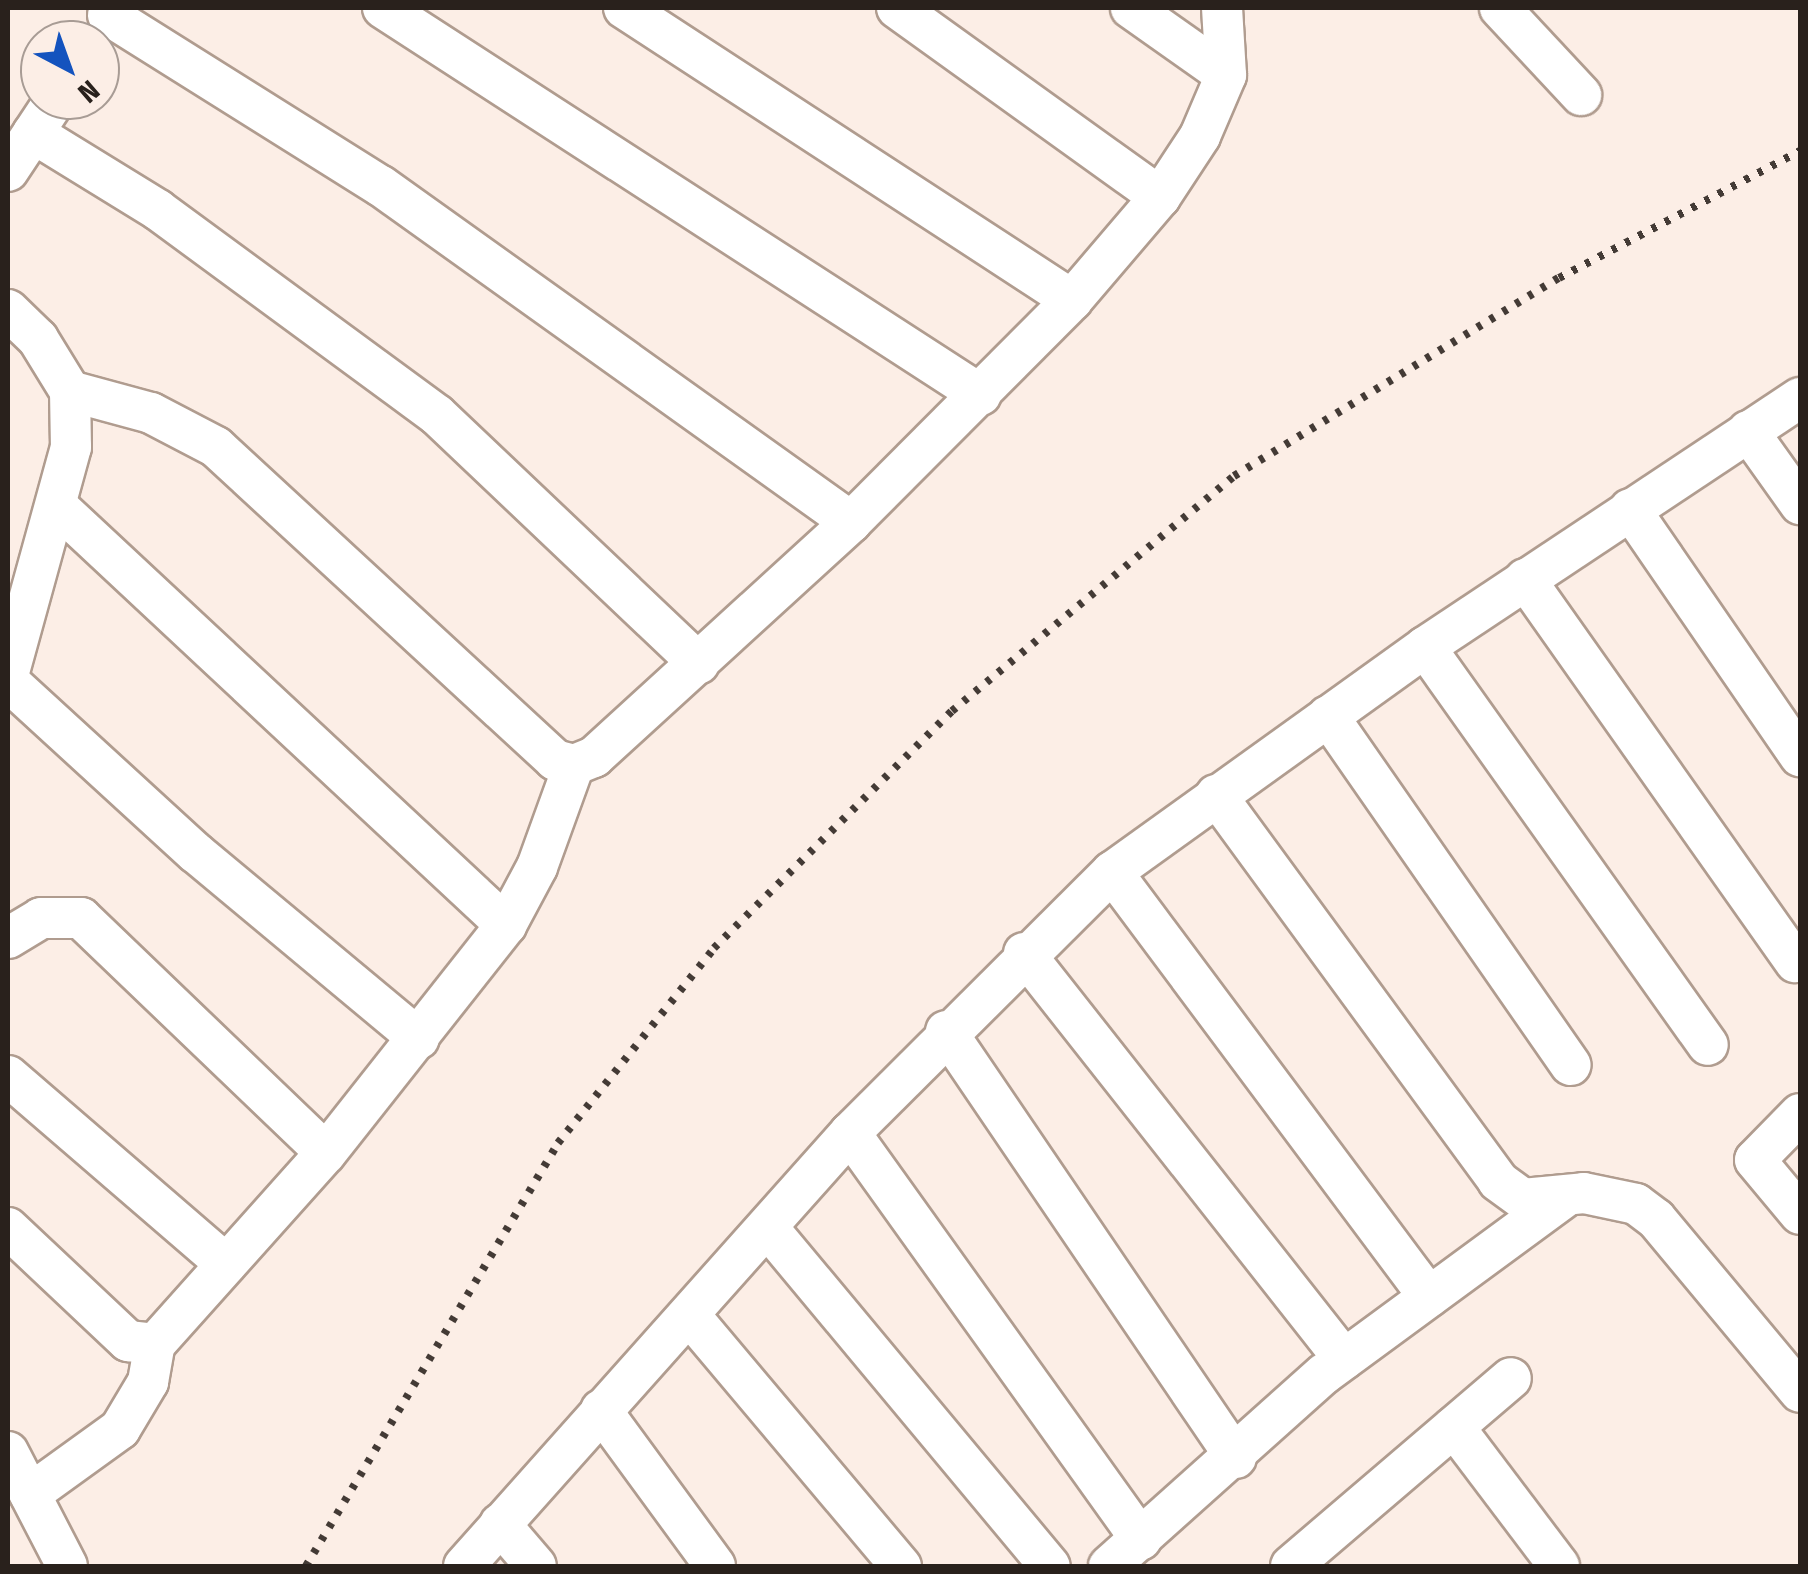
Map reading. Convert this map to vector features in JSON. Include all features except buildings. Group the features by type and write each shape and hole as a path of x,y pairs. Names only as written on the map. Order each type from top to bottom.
{"street":[{"path":"382,8 981,395"},
{"path":"624,8 1072,300"},
{"path":"897,8 1160,197"},
{"path":"1131,8 1226,75"},
{"path":"70,391 151,414 216,447 554,760 574,765 594,757 852,522 1072,300 1160,197 1200,136 1226,75 1222,8"},
{"path":"1500,8 1581,95"},
{"path":"120,30 381,186 852,522"},
{"path":"8,171 42,120"},
{"path":"48,120 174,221 437,415 699,664"},
{"path":"8,310 38,338 70,391 71,447 58,508 8,678 196,853 419,1039"},
{"path":"464,1566 602,1410 691,1317 850,1133 1024,953 1112,872 1425,646 1800,398"},
{"path":"1748,431 1800,504"},
{"path":"58,508 506,925"},
{"path":"1630,509 1800,756"},
{"path":"1525,579 1795,962"},
{"path":"1425,646 1708,1045"},
{"path":"1328,716 1570,1065"},
{"path":"30,1494 120,1428 148,1382 155,1344 326,1153 506,925 537,867 574,765"},
{"path":"1216,795 1498,1181 1523,1199 1613,1195 1656,1219 1800,1392"},
{"path":"1112,872 1429,1297"},
{"path":"8,938 41,918 81,918 326,1153"},
{"path":"1024,953 1344,1359"},
{"path":"946,1032 1236,1458"},
{"path":"8,1076 226,1264"},
{"path":"1800,1114 1755,1160 1800,1214"},
{"path":"850,1133 1141,1538"},
{"path":"1108,1566 1236,1458 1344,1359 1566,1196"},
{"path":"8,1228 128,1341 155,1344"},
{"path":"768,1228 1050,1566"},
{"path":"691,1317 901,1566"},
{"path":"1290,1566 1511,1378"},
{"path":"602,1410 715,1566"},
{"path":"1454,1427 1559,1566"},
{"path":"8,1452 67,1566"},
{"path":"500,1524 536,1566"}],"railway":[{"path":"306,1566 558,1143 714,948 952,711 1234,476 1559,278 1800,151"}]}
